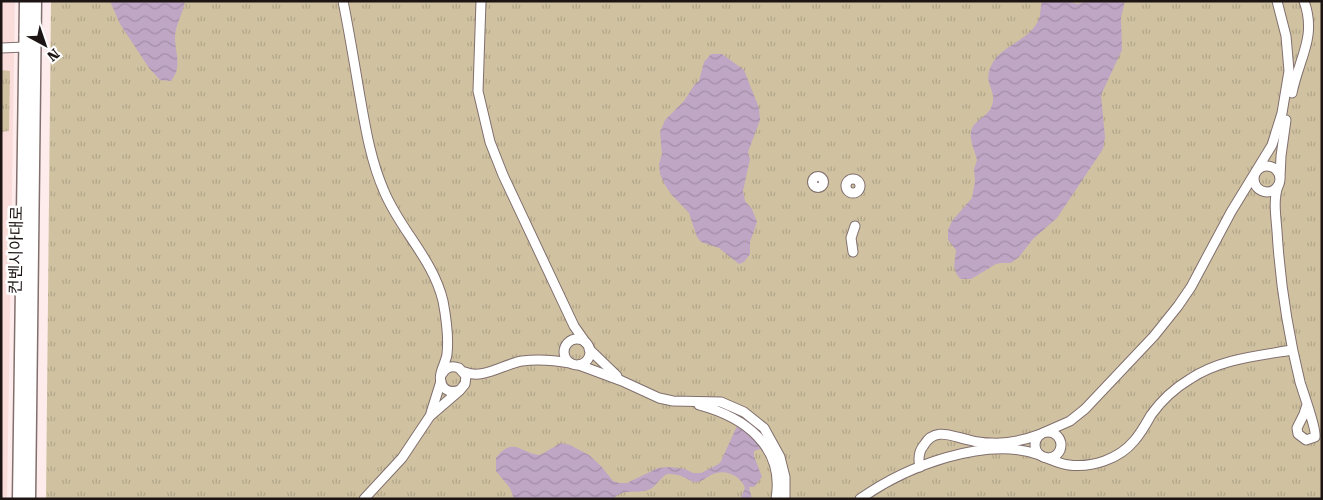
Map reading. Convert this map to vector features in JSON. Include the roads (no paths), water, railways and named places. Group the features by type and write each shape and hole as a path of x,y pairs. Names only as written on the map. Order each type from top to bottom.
{"main road":[{"name":"컨벤시아대로","path":"19,499 26,1"},
{"name":"컨벤시아대로","path":"29,499 35,1"}],"street":[{"path":"344,1 371,154 384,192 394,212 424,257 438,285 445,313 447,356 444,360 430,416"},
{"path":"481,1 478,91 490,142 503,175 574,326 590,353 586,361 574,364"},
{"path":"920,467 922,446 928,439 937,434 949,434 981,442 1001,443 1019,441 1064,424 1077,416 1092,402 1166,322 1191,287 1231,212 1272,145 1279,126 1289,71 1286,36 1277,1"},
{"path":"1304,1 1309,17 1310,33 1295,78 1287,114 1281,149 1279,181 1275,198 1279,266 1292,350 1306,405"},
{"path":"1,48 25,46"},
{"path":"1257,187 1254,180 1256,172 1263,167 1272,167 1276,169 1279,181 1275,189 1268,192"},
{"path":"1244,191 1251,186 1257,187 1275,198"},
{"path":"853,252 852,238 855,226"},
{"path":"554,360 564,352 574,333 574,326"},
{"path":"570,341 578,340 587,346 622,381"},
{"path":"860,499 886,482 920,467 954,456 995,449 1019,450 1042,456 1048,458 1056,455 1060,444 1054,433 1043,433 1038,437 1035,444 1035,448 1042,456 1070,466 1102,462 1126,450 1136,440 1153,413 1167,397 1195,376 1232,361 1292,350"},
{"path":"564,352 564,356 574,364"},
{"path":"447,356 456,366 471,375 521,361 554,360 574,364 622,381 660,398 673,401 721,402 729,404 759,423 765,437 784,468 785,499"},
{"path":"441,378 447,368 456,366"},
{"path":"462,389 466,380 464,372"},
{"path":"364,499 402,458 430,416 486,372"},
{"path":"441,378 446,390 450,392 462,389"},
{"path":"687,402 714,409 736,419 765,437 767,450 775,471 776,499"},
{"path":"736,419 744,412"},
{"path":"1064,424 1060,432 1061,457 1070,466"}],"water":[{"path":"110,1 185,1 176,30 177,66 171,81 160,80 149,68 120,24"},
{"path":"1042,1 1066,1 1078,4 1085,1 1125,1 1121,17 1122,50 1101,95 1105,137 1103,149 1057,218 1033,239 1019,257 1011,263 996,264 971,279 961,279 955,269 956,250 948,240 948,230 952,221 972,198 975,181 974,169 977,160 971,135 974,125 987,113 993,102 988,77 989,71 1001,53 1033,29 1039,18"},
{"path":"711,54 722,54 744,70 759,108 760,120 748,152 750,159 743,191 745,201 752,209 757,222 750,242 750,254 744,262 739,264 719,248 701,242 697,237 689,213 671,194 660,174 659,164 662,154 660,132 665,120 684,101 699,81 704,62"},
{"path":"738,424 755,438 763,448 754,451 762,477 754,487 749,487 752,499 740,499 745,488 743,484 734,475 721,472 697,482 679,475 667,474 651,489 621,494 613,499 514,499 510,488 496,471 496,458 502,451 508,448 518,448 540,455 561,443 570,445 589,455 613,481 619,483 627,483 658,468 670,467 685,469 693,473 701,473 720,463"}]}
